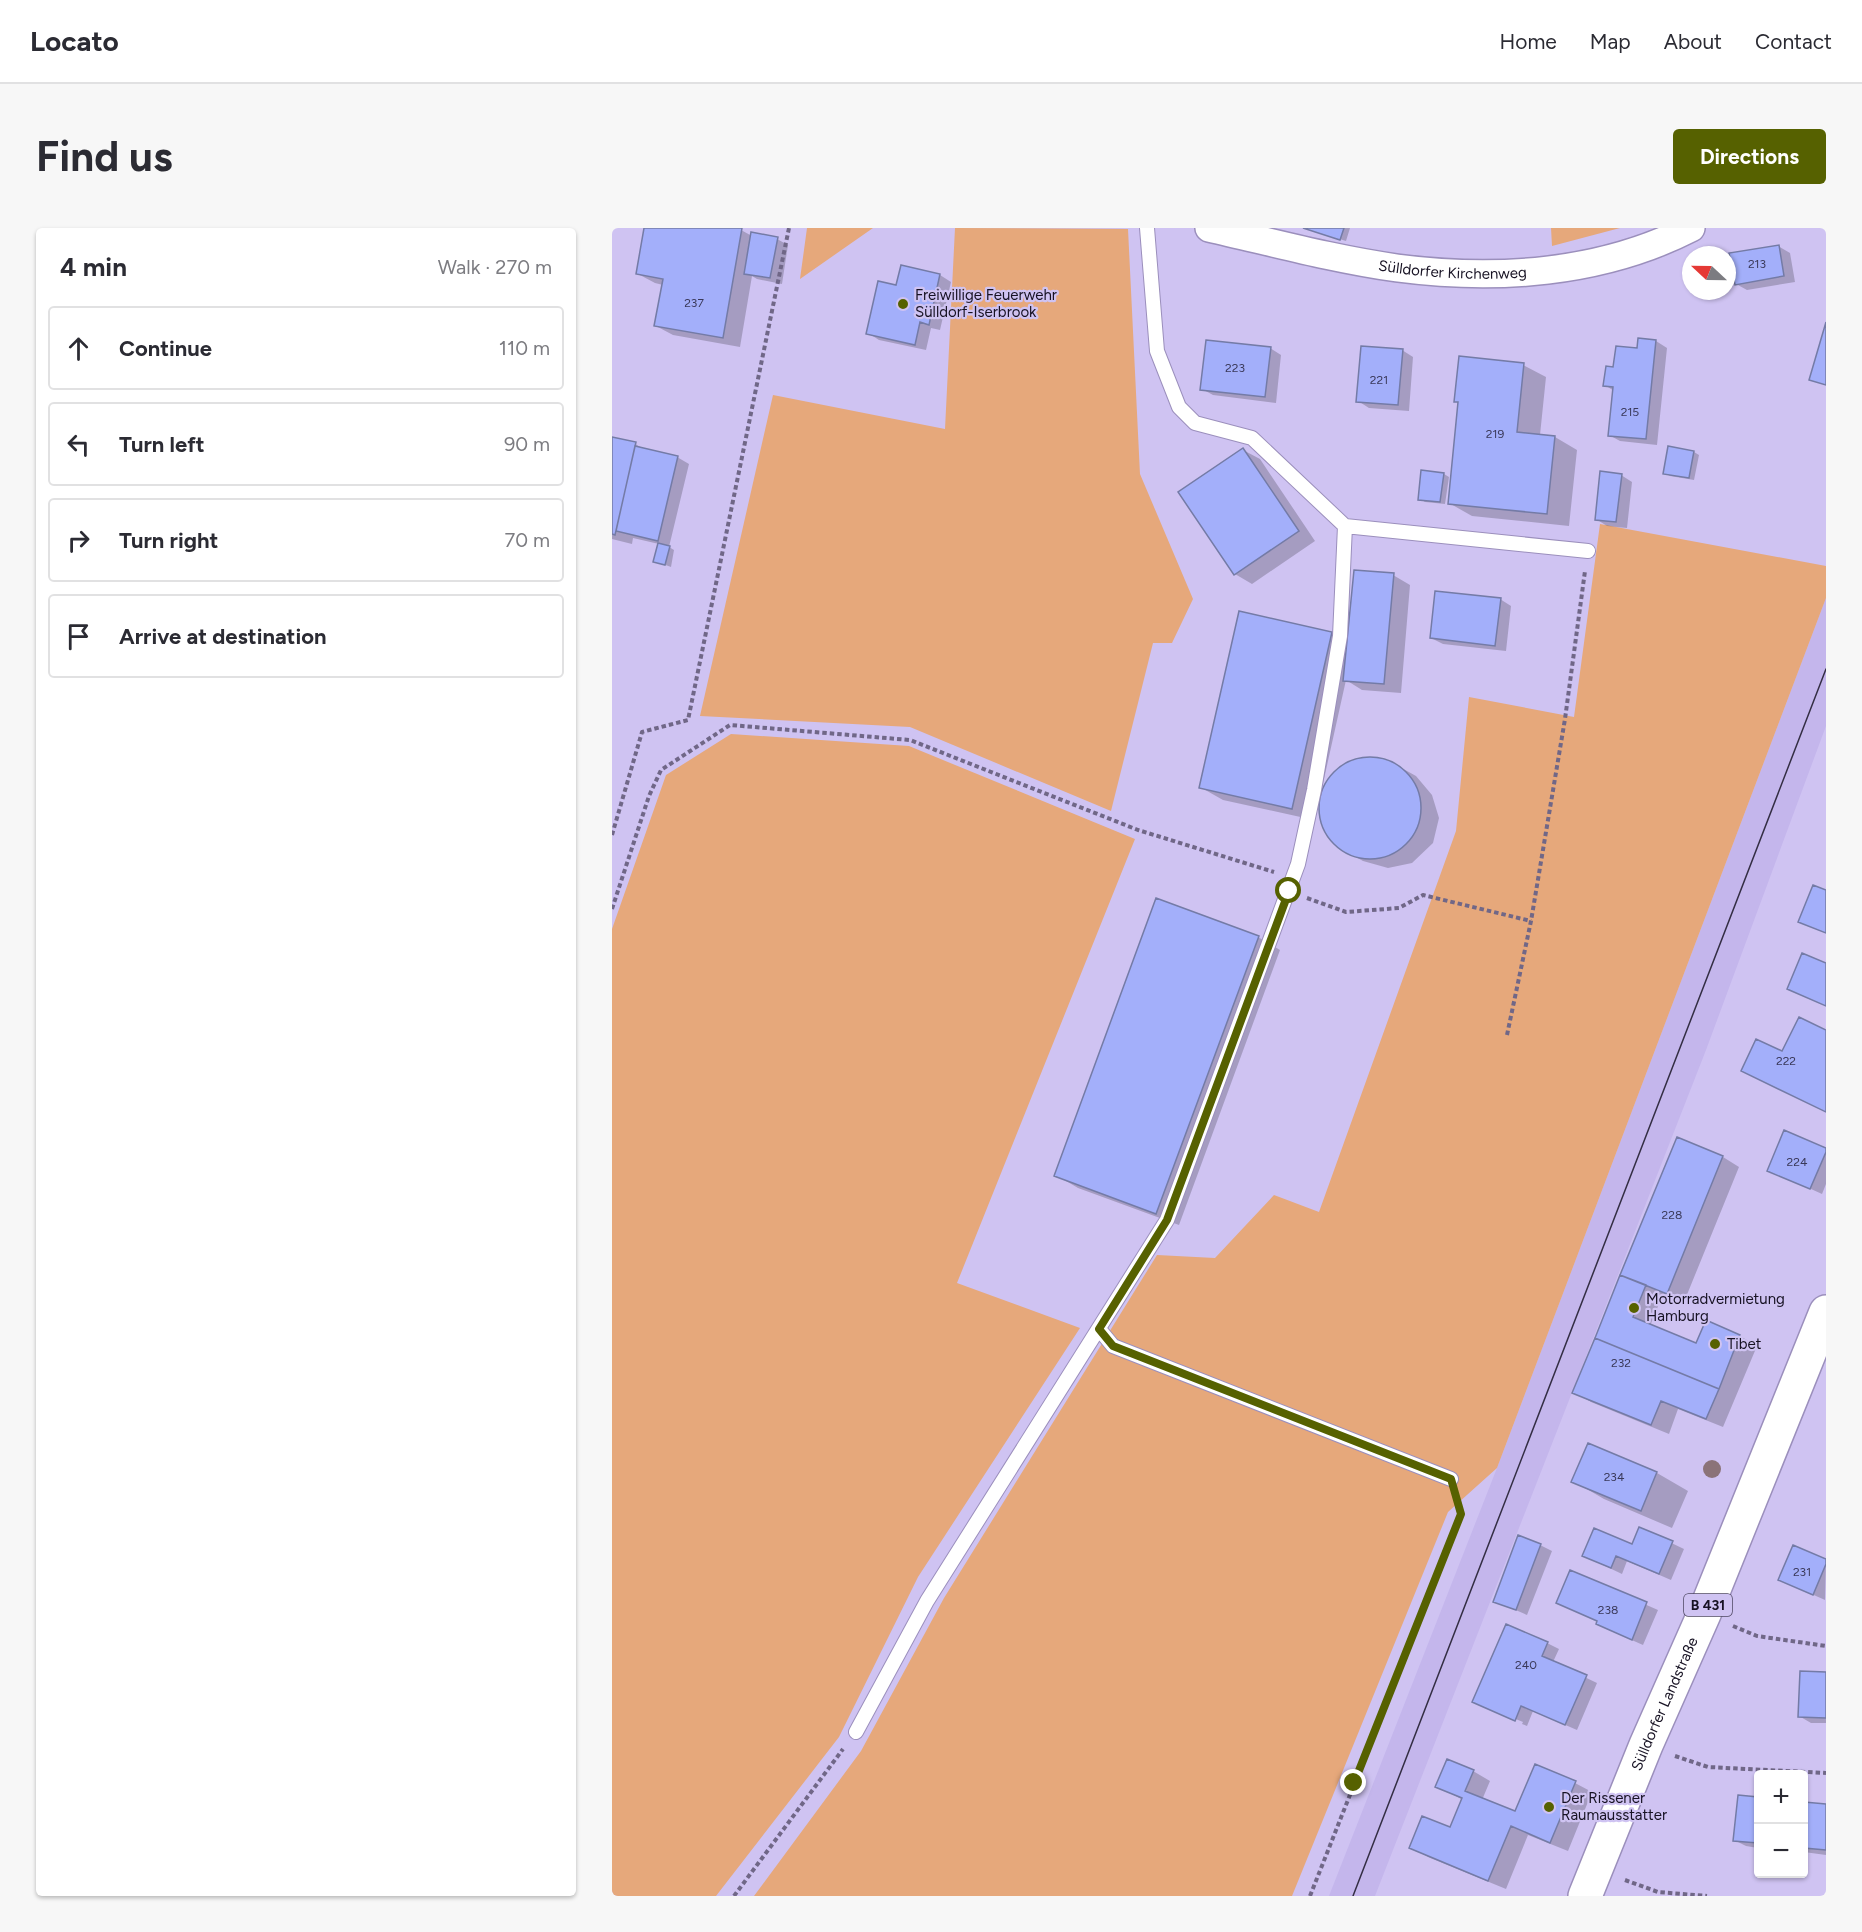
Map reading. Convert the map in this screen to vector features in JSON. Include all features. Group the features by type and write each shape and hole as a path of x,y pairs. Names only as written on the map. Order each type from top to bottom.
{"main road":[{"name":"Sülldorfer Landstraße","path":"1585,1896 1646,1745 1704,1614 1826,1312"}],"street":[{"name":"Sülldorfer Kirchenweg","path":"1209,228 1340,258 1398,268 1503,273 1560,270 1619,256 1663,242 1691,228"}],"lane":[{"path":"1147,228 1157,351 1179,407 1196,423 1252,438 1345,526 1588,551"},
{"path":"856,1732 927,1601 1167,1220 1291,885 1314,790 1340,636 1345,526"},
{"path":"1099,1329 1113,1346 1451,1479"}],"path":[{"path":"612,835 642,732 688,720 789,228"},
{"path":"1507,1035 1531,921 1565,719 1588,551"},
{"path":"612,909 649,796 661,770 730,725 910,740 1138,830 1291,885 1346,912 1400,908 1423,895 1531,921"},
{"path":"1310,1896 1461,1514 1451,1479"},
{"path":"1757,1635 1826,1646"},
{"path":"734,1896 856,1732"},
{"path":"1708,1767 1826,1773"},
{"path":"1658,1892 1707,1896"}],"shaded area":[{"path":"807,228 873,228 800,279"},
{"path":"955,228 1128,229 1140,474 1193,599 1172,643 1153,643 1111,811 910,727 700,716 773,395 945,429"},
{"path":"1551,228 1620,228 1552,246"},
{"path":"1600,524 1826,566 1826,598 1497,1468 1448,1512 1292,1896 754,1896 861,1751 944,1598 1157,1255 1215,1258 1274,1195 1319,1212 1456,831 1469,697 1574,717"},
{"path":"1826,598 1826,726 1706,1050 1375,1896 1329,1896 1497,1468"},
{"path":"731,734 909,746 1135,839 957,1283 1080,1328 918,1577 839,1737 716,1896 612,1896 612,929 666,775"}],"building":[{"path":"644,228 742,228 723,338 654,326 663,279 636,274"},
{"path":"1303,228 1344,228 1340,240"},
{"path":"751,232 778,237 770,278 744,274"},
{"path":"1779,245 1784,276 1736,285 1736,252"},
{"name":"Freiwillige Feuerwehr Sülldorf-Iserbrook","path":"901,265 940,274 929,325 920,322 915,345 866,334 878,281 896,285"},
{"path":"1826,322 1826,385 1809,380"},
{"path":"1638,338 1656,340 1646,439 1608,436 1613,387 1603,386 1606,366 1613,367 1616,346 1637,348"},
{"path":"1206,340 1271,347 1265,397 1200,390"},
{"path":"1361,346 1403,349 1398,405 1356,402"},
{"path":"1459,356 1524,363 1517,432 1555,436 1547,514 1448,504 1458,402 1454,402"},
{"path":"612,437 636,442 615,535 612,534"},
{"path":"635,446 678,456 658,541 616,531"},
{"path":"1668,446 1694,451 1689,478 1663,474"},
{"path":"1243,448 1299,531 1234,575 1178,492"},
{"path":"1421,470 1444,473 1440,502 1418,500"},
{"path":"1600,471 1622,474 1616,522 1595,520"},
{"path":"658,543 670,546 665,565 653,562"},
{"path":"1354,570 1394,573 1384,684 1343,681"},
{"path":"1435,591 1501,598 1495,646 1430,638"},
{"path":"1239,611 1332,632 1292,809 1199,788"},
{"path":"1370,757 1389,761 1406,772 1417,789 1421,808 1417,827 1406,844 1389,855 1370,859 1351,855 1334,844 1323,827 1319,808 1323,789 1334,772 1351,761"},
{"path":"1813,885 1826,890 1826,933 1798,922"},
{"path":"1156,898 1259,936 1156,1214 1054,1176"},
{"path":"1802,953 1826,963 1826,1006 1787,989"},
{"path":"1799,1017 1826,1030 1826,1112 1741,1071 1756,1039 1782,1051"},
{"path":"1784,1130 1826,1148 1810,1189 1767,1171"},
{"path":"1677,1137 1723,1156 1667,1294 1620,1275"},
{"path":"1620,1275 1646,1285 1633,1317 1696,1343 1706,1320 1740,1335 1719,1389 1595,1338"},
{"path":"1595,1338 1719,1389 1706,1419 1661,1401 1651,1425 1572,1393"},
{"path":"1588,1443 1657,1472 1641,1511 1571,1482"},
{"path":"1639,1527 1673,1541 1659,1574 1616,1556 1611,1568 1582,1556 1594,1528 1632,1544"},
{"path":"1518,1535 1541,1544 1516,1610 1493,1602"},
{"path":"1793,1545 1826,1559 1813,1595 1778,1580"},
{"path":"1570,1570 1647,1602 1632,1640 1556,1603"},
{"path":"1506,1624 1548,1642 1542,1656 1587,1675 1565,1725 1521,1706 1515,1721 1472,1702"},
{"path":"1800,1671 1826,1672 1826,1718 1798,1717"},
{"path":"1447,1759 1474,1770 1465,1791 1515,1811 1535,1764 1576,1781 1550,1843 1511,1826 1488,1881 1409,1848 1422,1816 1450,1827 1462,1798 1435,1787"},
{"path":"1738,1795 1754,1797 1754,1843 1733,1841"},
{"path":"1808,1802 1826,1804 1826,1850 1808,1848"}],"tram line":[{"path":"1353,1896 1826,669"}],"place":[{"name":"Freiwillige Feuerwehr Sülldorf-Iserbrook","path":"903,304"},
{"name":"Motorradvermietung Hamburg","path":"1634,1308"},
{"name":"Tibet","path":"1715,1344"},
{"name":"Der Rissener Raumausstatter","path":"1549,1807"}],"route":[{"path":"1289,891 1167,1220 1099,1329 1113,1346 1451,1479 1461,1514 1354,1783"}]}
